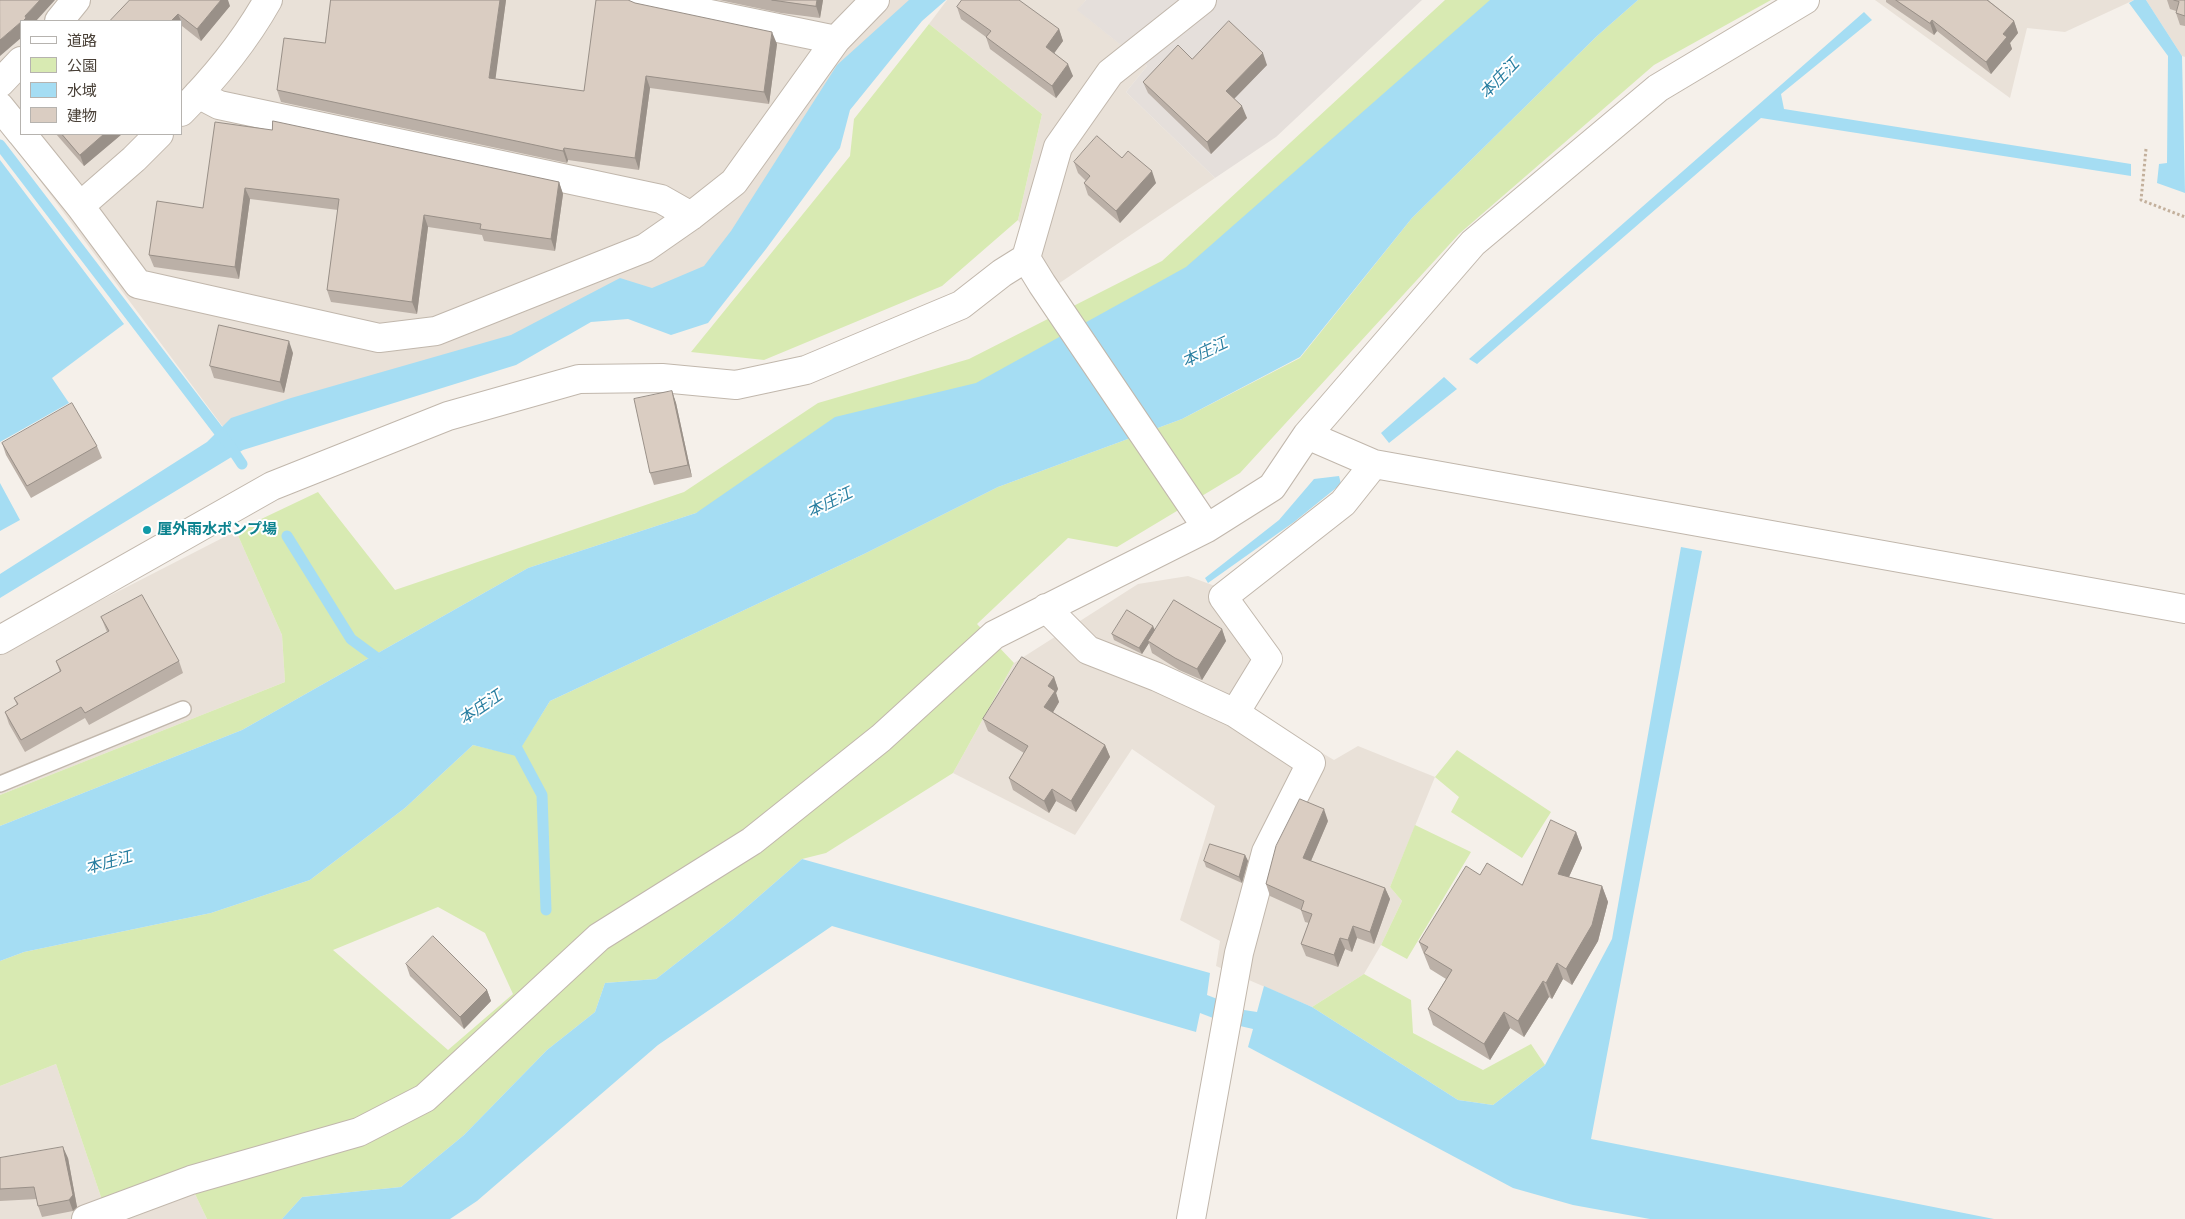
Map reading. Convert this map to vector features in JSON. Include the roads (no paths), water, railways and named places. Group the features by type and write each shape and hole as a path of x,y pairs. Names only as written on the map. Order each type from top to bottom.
{"street":[{"path":"60,20 76,0"},
{"path":"190,103 258,18 268,0"},
{"path":"642,0 836,40"},
{"path":"22,135 80,206 138,284 379,338 436,331 645,248 691,216 734,182 836,40 875,0"},
{"path":"0,640 272,486 448,416 579,379 662,378 736,385 806,370 961,305 1002,273 1026,258 1058,147 1110,73 1202,0"},
{"path":"86,1219 192,1180 359,1132 425,1098 599,937 752,841 881,738 994,635 1207,528 1272,486 1307,435 1473,243 1658,88 1805,0"},
{"path":"0,83 20,61"},
{"path":"190,103 219,105 661,199 691,216"},
{"path":"0,107 20,133"},
{"path":"80,206 134,159 158,135"},
{"path":"1026,258 1207,528"},
{"path":"1307,435 1374,464 2185,609"},
{"path":"1235,713 1268,659 1222,597 1343,503 1374,464"},
{"path":"1046,608 1088,650 1157,677 1235,713 1311,763 1266,852 1242,944 1191,1219"}],"lane":[{"path":"0,784 183,710"}],"water":[{"path":"909,0 946,0 922,21 850,110 840,148 766,249 708,323 671,335 628,319 591,322 516,365 243,450 0,598 0,574 207,442 231,418 291,398 511,335 620,278 652,288 704,266 731,231 837,65"},
{"name":"本庄江","path":"1490,0 1638,0 1597,36 1412,218 1300,357 1182,419 998,487 864,554 550,701 516,756 473,745 405,808 310,880 211,913 24,952 0,961 0,826 242,730 528,568 696,513 835,417 976,383 1186,267"},
{"path":"2134,0 2146,0 2182,56 2185,193 2157,183 2159,164 2167,163 2168,56 2129,3"},
{"path":"1864,12 1872,20 1781,94 1784,109 2131,164 2131,176 1761,118 1477,364 1469,359"},
{"path":"0,160 124,324 52,378 69,403 0,442"},
{"path":"1444,377 1457,389 1389,443 1381,433"},
{"path":"1339,476 1341,484 1294,522 1208,583 1205,578 1279,520 1314,479"},
{"path":"0,483 20,520 0,531"},
{"path":"1681,547 1702,551 1591,1139 1994,1219 1650,1219 1573,1205 1513,1188 1248,1047 1253,1029 1240,1026 1244,1010 1257,1012 1264,986 1312,1007 1458,1100 1493,1105 1545,1065 1612,939"},
{"path":"802,859 1210,973 1207,995 1220,1000 1213,1018 1200,1013 1196,1032 832,926 658,1045 477,1201 450,1219 282,1219 302,1197 401,1187 464,1135 547,1050 595,1012 605,983 656,979 733,919"}],"waterway":[{"path":"0,145 242,464"},
{"path":"287,536 351,639 385,664"},
{"path":"512,739 542,795 546,910"}],"place":[{"name":"厘外雨水ポンプ場","path":"147,530"}]}
